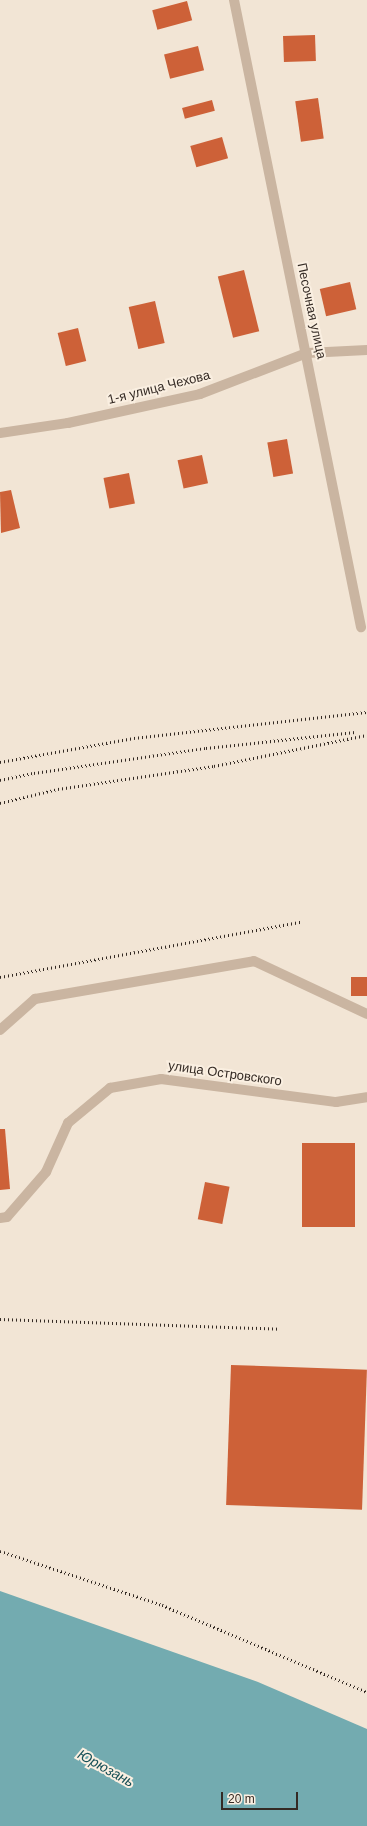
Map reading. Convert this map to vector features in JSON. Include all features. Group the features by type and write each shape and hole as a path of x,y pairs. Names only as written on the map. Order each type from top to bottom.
{"street":[{"name":"Песочная улица","path":"234,0 307,353 361,627"},
{"name":"1-я улица Чехова","path":"0,433 68,424 200,394 307,353 367,350"},
{"path":"0,1030 35,999 254,961 367,1014"},
{"name":"улица Островского","path":"0,1218 8,1217 46,1172 68,1123 110,1088 161,1078 336,1102 367,1097"}],"water":[{"name":"Юрюзань","path":"0,1591 258,1682 367,1729 367,1826 0,1826"}],"building":[{"path":"187,1 192,20 157,30 152,10"},
{"path":"315,35 316,61 284,62 283,36"},
{"path":"198,46 204,70 170,79 164,54"},
{"path":"318,98 324,139 301,142 295,101"},
{"path":"212,100 215,111 185,119 182,108"},
{"path":"222,137 228,158 196,167 190,146"},
{"path":"244,270 259,331 233,338 218,277"},
{"path":"350,282 356,309 326,316 320,289"},
{"path":"155,301 165,343 138,349 129,307"},
{"path":"78,328 86,361 66,366 58,333"},
{"path":"287,439 293,473 273,477 267,442"},
{"path":"202,455 208,483 184,489 178,460"},
{"path":"129,473 135,503 109,508 103,478"},
{"path":"11,490 20,528 1,533 0,492"},
{"path":"351,977 367,977 367,996 351,996"},
{"path":"0,1129 5,1129 10,1189 0,1190"},
{"path":"302,1143 355,1143 355,1227 302,1227"},
{"path":"205,1182 230,1187 222,1224 198,1219"},
{"path":"231,1365 367,1370 362,1510 226,1505"}],"railway":[{"path":"0,762 134,738 367,712"},
{"path":"0,780 34,773 206,748 355,732"},
{"path":"0,803 58,789 214,766 367,735"},
{"path":"0,977 301,922"},
{"path":"0,1319 280,1329"},
{"path":"0,1551 162,1605 367,1692"}]}
